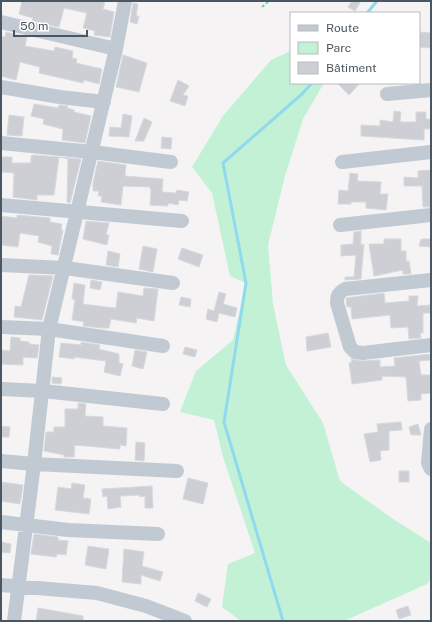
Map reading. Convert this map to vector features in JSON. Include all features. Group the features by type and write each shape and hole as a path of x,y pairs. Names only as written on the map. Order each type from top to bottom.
{"street":[{"path":"14,621 27,525 49,329 104,102 125,1"},
{"path":"1,22 116,48"},
{"path":"1,87 60,97 104,102"},
{"path":"387,94 431,90"},
{"path":"1,143 171,162"},
{"path":"342,162 431,152"},
{"path":"1,205 182,222"},
{"path":"340,225 431,215"},
{"path":"1,265 65,268 173,283"},
{"path":"431,280 345,289 340,292 337,297 337,303 350,347 356,352 362,353 431,345"},
{"path":"1,327 49,329 163,346"},
{"path":"1,389 43,391 163,404"},
{"path":"431,429 428,464 431,469"},
{"path":"1,461 177,471"},
{"path":"1,522 68,530 158,534"},
{"path":"1,585 97,593 146,606 184,621"}],"path":[{"path":"262,7 269,1"}],"green space":[{"path":"290,51 290,84 323,84 303,119 285,176 268,245 273,304 286,365 323,423 340,481 393,519 431,543 431,579 427,584 344,621 241,621 222,607 228,564 255,553 223,457 214,420 180,412 196,371 233,340 246,283 230,276 212,193 192,167 223,116 271,60"}],"building":[{"path":"22,1 105,1 103,9 114,12 110,37 94,35 95,31 83,28 87,13 64,8 59,27 32,21 33,18 19,14"},
{"path":"352,1 361,1 355,11 348,7"},
{"path":"133,3 138,4 136,16 139,16 137,24 130,22"},
{"path":"6,32 27,37 25,46 54,51 55,47 73,51 72,58 77,59 76,63 102,69 99,84 84,80 83,83 39,73 40,67 20,62 16,80 1,76 1,36 5,37"},
{"path":"420,32 431,33 431,48 420,47"},
{"path":"123,55 147,63 139,92 116,87"},
{"path":"178,80 189,86 183,95 188,96 185,106 170,101"},
{"path":"338,84 359,84 349,95"},
{"path":"34,104 58,108 59,105 68,106 67,108 74,110 74,112 91,116 85,143 62,140 63,129 43,124 44,119 31,116"},
{"path":"394,111 401,112 400,122 416,122 416,112 426,112 426,119 431,119 431,129 424,129 424,140 361,136 361,125 380,126 380,120 393,122"},
{"path":"123,114 132,116 129,137 109,136 110,127 121,128"},
{"path":"9,115 24,117 22,136 7,135"},
{"path":"144,118 152,122 144,141 135,141"},
{"path":"162,137 172,138 171,149 161,148"},
{"path":"31,156 59,157 54,195 37,195 37,200 13,197 14,173 1,172 1,157 12,157 12,163 31,163"},
{"path":"59,157 81,159 70,203 67,202 68,159"},
{"path":"98,161 126,165 125,176 163,179 162,192 176,193 177,190 189,192 187,201 179,200 178,205 168,203 168,206 150,205 150,187 123,186 121,205 101,202 102,196 98,196 99,191 93,191 93,183"},
{"path":"431,170 431,207 423,207 422,186 404,186 404,177 418,178 418,171"},
{"path":"350,173 358,174 357,181 381,182 380,194 388,194 386,210 366,208 366,202 338,204 339,190 348,191"},
{"path":"17,215 50,218 50,222 62,224 61,230 63,230 58,255 51,254 52,246 38,242 39,236 20,233 18,247 1,245 1,216 17,218"},
{"path":"86,221 109,223 106,235 109,235 107,245 83,239"},
{"path":"361,231 361,245 364,244 361,279 345,280 345,277 354,277 356,255 341,256 341,245 353,244 354,232"},
{"path":"384,239 401,239 401,251 406,251 406,261 409,261 411,274 403,274 403,270 374,276 369,244 384,244"},
{"path":"421,239 431,239 431,247 419,246"},
{"path":"143,246 157,249 153,272 139,269"},
{"path":"182,248 203,255 199,267 178,259"},
{"path":"108,251 120,254 118,267 106,265"},
{"path":"29,275 53,276 42,320 14,317 15,306 21,307"},
{"path":"91,280 102,282 100,290 90,288"},
{"path":"74,283 85,285 83,304 116,308 118,292 143,296 144,288 158,289 154,321 137,318 136,323 111,319 109,328 83,326 84,322 72,320 75,299 72,299"},
{"path":"219,292 226,294 223,304 237,308 235,317 219,313 217,322 206,319 208,309 214,311"},
{"path":"384,293 385,303 409,301 409,296 418,296 417,306 431,305 431,313 423,313 423,333 420,333 421,338 409,339 408,327 391,328 390,315 352,319 351,307 347,307 346,298"},
{"path":"181,297 191,299 190,307 179,305"},
{"path":"328,333 331,347 307,351 306,337"},
{"path":"11,337 20,338 20,341 29,342 29,344 39,345 37,358 23,357 23,365 1,364 1,350 10,351"},
{"path":"81,342 100,345 99,349 119,354 119,363 123,364 120,376 104,372 106,361 74,357 74,359 59,357 61,343 81,345"},
{"path":"185,347 197,350 195,357 183,354"},
{"path":"135,350 147,352 143,369 132,366"},
{"path":"431,354 431,360 419,361 421,375 431,375 431,393 421,394 421,400 408,401 406,377 382,376 382,380 352,384 349,363 352,362 351,359 362,361 380,360 380,367 395,366 394,358"},
{"path":"52,377 62,378 61,384 52,383"},
{"path":"78,403 86,404 85,416 103,417 103,426 127,428 126,446 120,445 120,449 75,445 74,457 64,457 64,455 44,451 46,432 54,432 54,427 65,427 65,409 78,409"},
{"path":"401,422 402,430 389,431 389,450 380,451 381,460 370,462 364,434 378,432 377,424"},
{"path":"418,424 421,435 411,435 409,427"},
{"path":"1,426 10,427 9,437 1,437"},
{"path":"136,442 145,443 144,461 135,460"},
{"path":"399,471 409,471 409,482 399,482"},
{"path":"188,478 208,483 203,504 183,499"},
{"path":"1,482 23,485 20,504 1,501"},
{"path":"72,483 85,485 83,498 91,499 89,514 55,510 58,487 71,489"},
{"path":"152,486 153,508 145,508 145,496 140,497 139,495 120,496 121,507 108,509 107,496 103,497 102,489"},
{"path":"34,534 58,537 58,540 68,541 66,555 57,554 56,557 31,554"},
{"path":"1,542 11,544 10,553 1,552"},
{"path":"88,546 109,549 106,569 85,565"},
{"path":"124,549 144,552 142,566 163,572 160,581 141,575 141,584 122,582"},
{"path":"198,593 211,599 207,607 195,601"},
{"path":"408,606 411,615 399,619 396,610"},
{"path":"38,608 83,616 83,621 36,621"}],"waterway":[{"path":"368,12 377,1"},
{"path":"283,621 224,422 246,283 223,163 302,94 311,84"}]}
